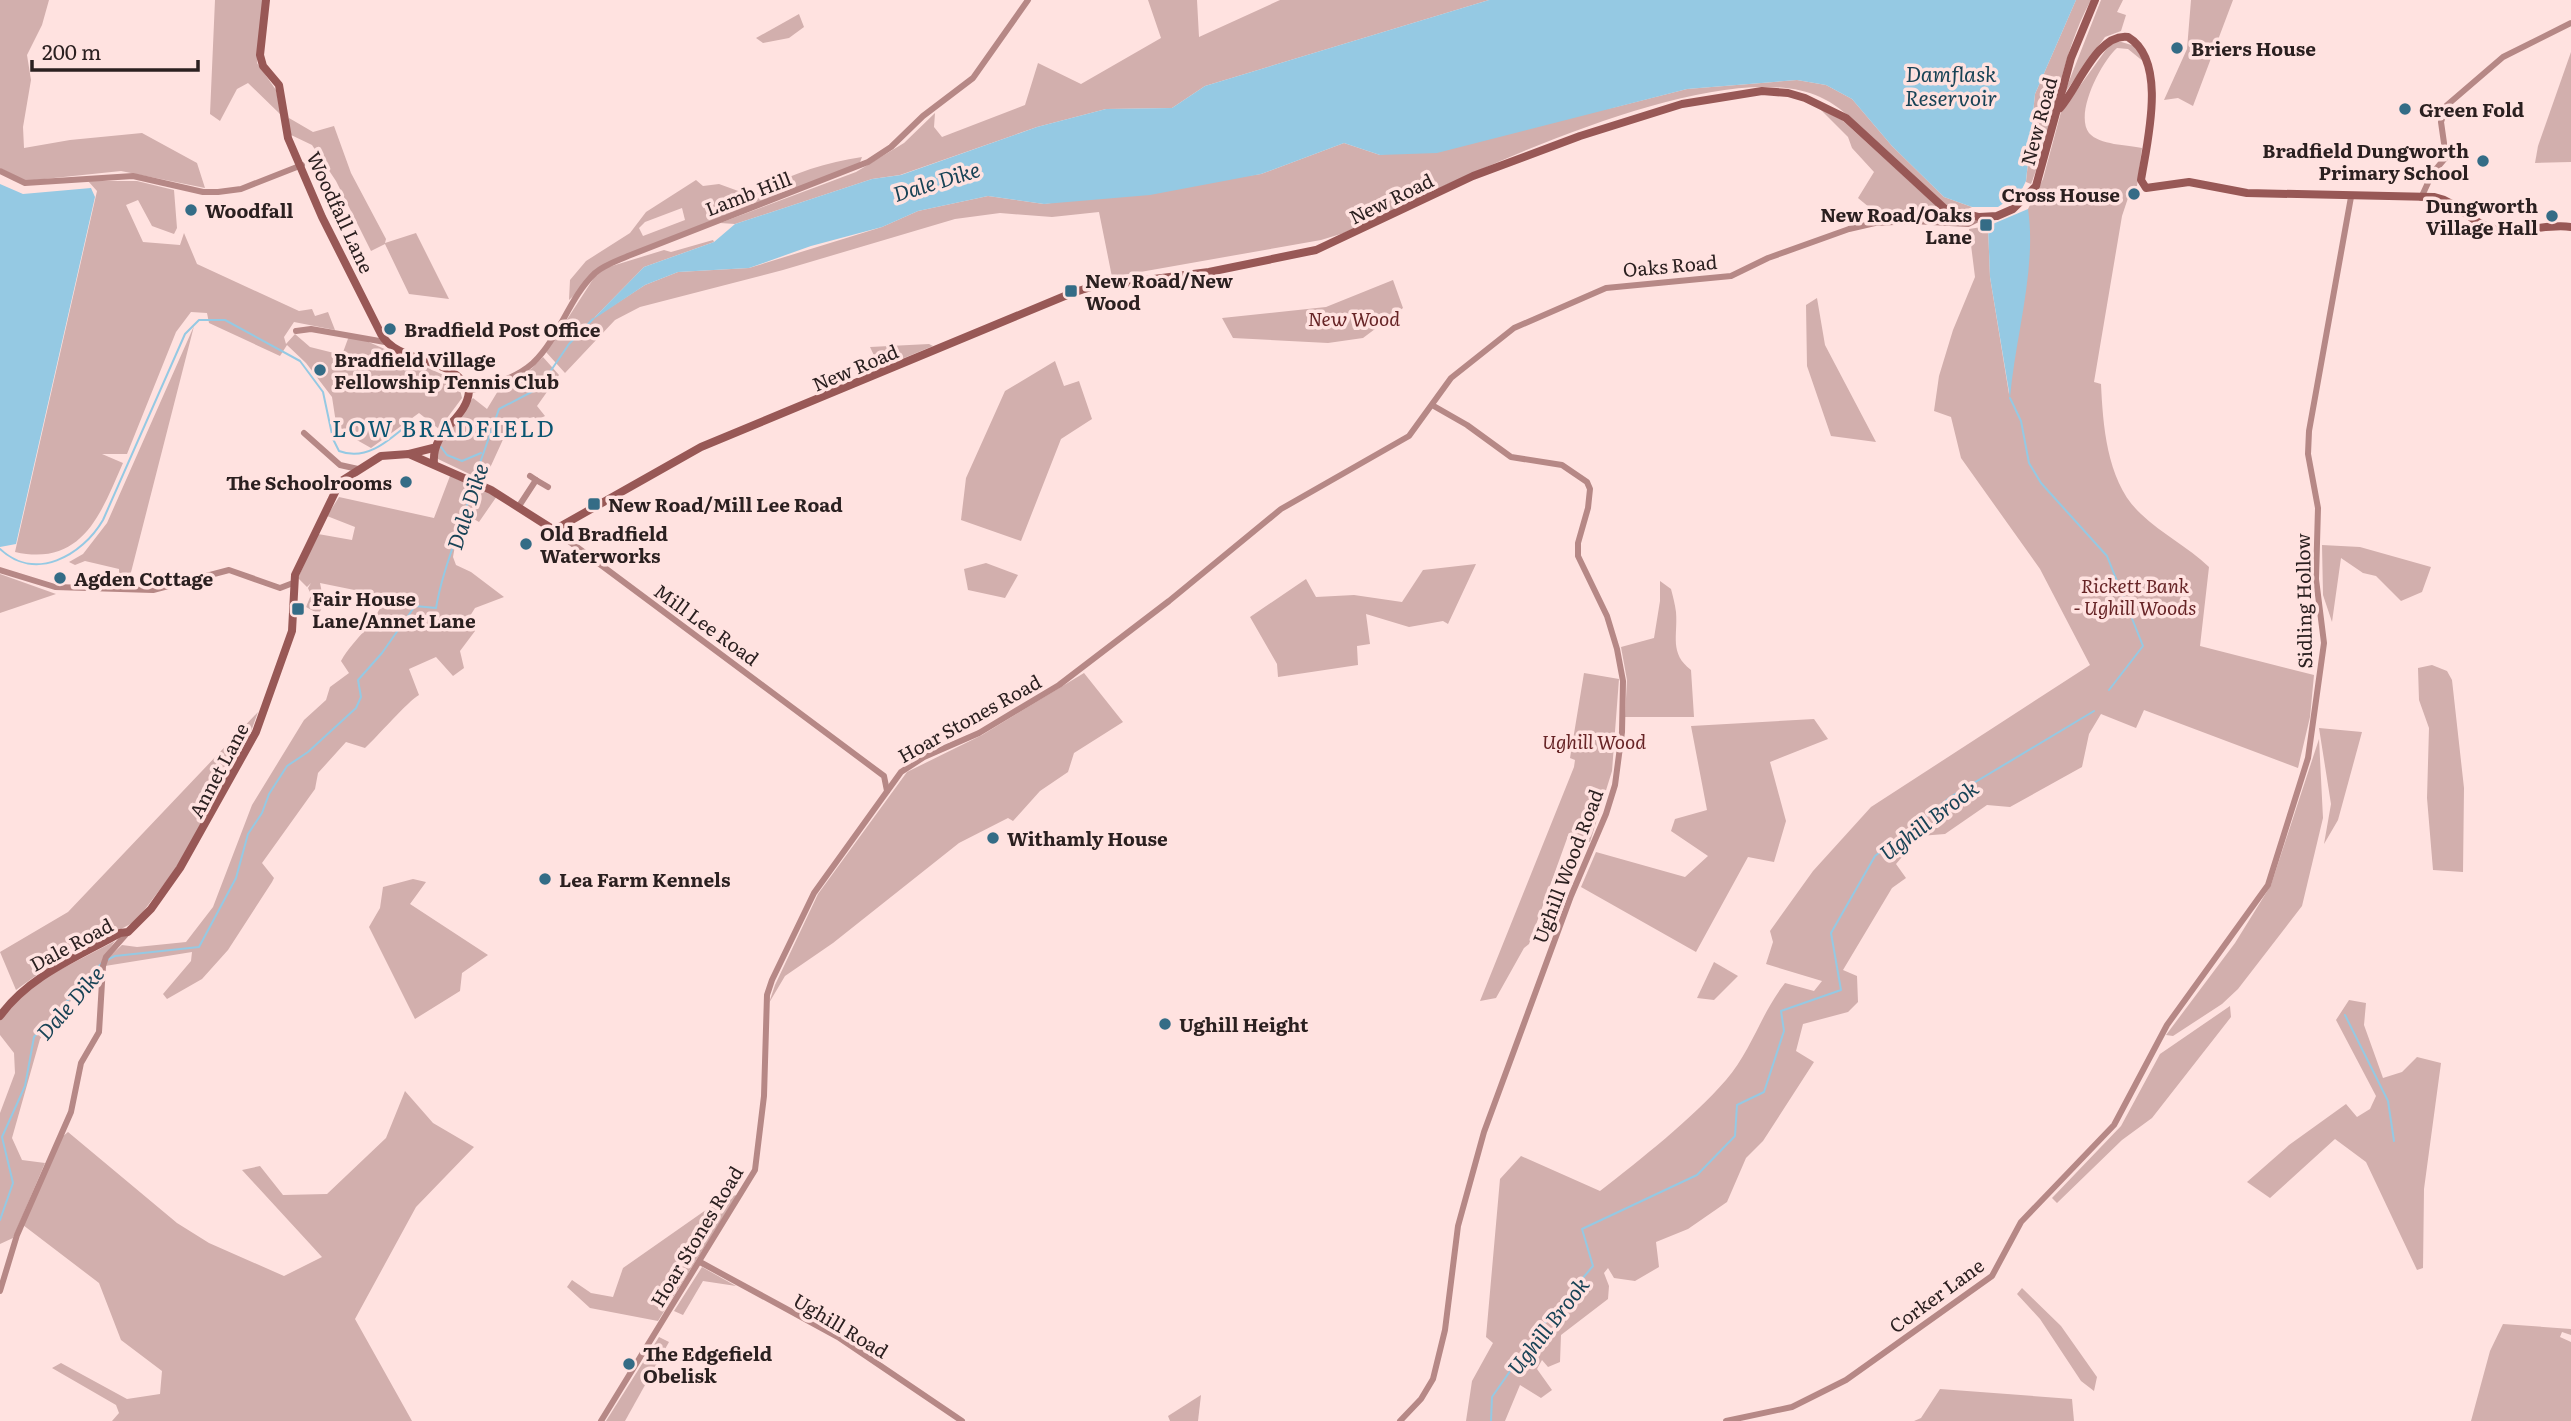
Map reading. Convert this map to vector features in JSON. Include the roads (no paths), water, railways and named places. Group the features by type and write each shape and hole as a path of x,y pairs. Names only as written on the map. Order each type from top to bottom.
{"street":[{"name":"Woodfall Lane","path":"266,0 260,55 263,66 283,94 285,129 322,218 385,342"},
{"name":"Lamb Hill","path":"469,391 506,379 531,365 555,336 576,296 599,270 628,256 855,169 891,147 923,116 973,78 1028,0"},
{"name":"New Road","path":"554,530 701,447 1072,293 1091,287 1209,272 1316,250 1520,157 1682,104 1762,91 1788,93 1805,98 1846,118 1944,208 1982,217 2012,209 2034,190 2071,58 2095,0"},
{"path":"2421,198 2432,174 2446,157 2441,122 2446,106 2503,57 2571,23"},
{"path":"2058,110 2100,49 2110,40 2127,37 2143,49 2151,78 2151,114 2141,180 2146,188 2189,182 2247,193 2421,198 2451,202 2482,225 2495,229 2510,231 2567,227"},
{"path":"0,171 25,183 133,176 203,192 218,192 241,189 302,165"},
{"name":"Sidling Hollow","path":"2154,1052 2167,1025 2268,885 2308,758 2324,643 2316,579 2318,508 2308,454 2309,431 2351,197"},
{"name":"Oaks Road","path":"1432,405 1451,378 1514,328 1606,288 1731,276 1826,235 1875,223 1913,221 1968,224 1975,223 1982,217"},
{"path":"296,331 311,328 385,342 451,372 462,380 469,391 465,405 434,447 434,464"},
{"name":"Hoar Stones Road","path":"601,1421 755,1170 764,1096 767,995 772,980 814,893 899,775 924,757 979,733 1059,685 1299,496 1385,453 1409,436 1432,405"},
{"name":"Ughill Wood Road","path":"1400,1421 1426,1392 1436,1370 1445,1330 1458,1226 1480,1145 1571,896 1606,814 1615,785 1622,724 1623,681 1617,649 1607,616 1578,556 1578,543 1588,508 1590,489 1587,482 1562,465 1511,457 1467,425 1432,405"},
{"path":"304,433 341,465 358,469"},
{"path":"340,482 381,456 409,454 434,447"},
{"name":"Mill Lee Road","path":"409,454 476,483 519,506 884,776"},
{"path":"340,482 341,465"},
{"path":"519,506 533,478 548,487"},
{"name":"Annet Lane","path":"128,932 151,909 180,868 257,732 270,689 288,648 292,631 293,583 316,527 340,482"},
{"path":"0,570 55,587 153,590 229,570 280,588 292,601"},
{"path":"280,588 293,583"},
{"path":"887,791 884,776 899,775"},
{"path":"0,1291 17,1235 71,1112 82,1063 99,1032 103,966 106,957 128,932"},
{"name":"Dale Road","path":"0,1016 15,996 42,975 120,933 128,932"},
{"name":"Corker Lane","path":"1726,1421 1792,1407 1846,1380 1992,1276 2021,1222 2114,1125 2154,1052"},
{"name":"Ughill Road","path":"700,1262 838,1337 962,1421"}],"water":[{"name":"Damflask Reservoir","path":"1489,0 2076,0 2035,94 2026,181 2021,191 1998,207 1972,207 1944,197 1892,146 1852,99 1826,85 1797,80 1687,89 1437,153 1380,155 1344,143 1261,174 1150,195 1044,204 988,196 918,211 882,227 811,246 749,268 678,272 645,285 591,321 644,267 714,242 735,224 872,179 901,175 1037,127 1106,109 1172,108 1205,86"},
{"path":"0,184 23,194 91,188 95,197 16,544 0,547"},
{"path":"2028,209 2028,279 2010,398 1990,277 1988,226"}],"waterway":[{"name":"Dale Dike","path":"474,480 499,409 539,388 569,344 593,319"},
{"path":"0,549 14,559 42,564 70,554 94,533 103,520 185,334 199,320 225,320 300,361 323,392 333,439 339,451 358,454 375,449 406,426 435,439"},
{"name":"Ughill Brook","path":"2010,398 2021,421 2029,463 2041,483 2107,556 2143,646 2109,690"},
{"path":"441,447 447,455 462,461 481,453"},
{"name":"Dale Dike","path":"107,960 115,956 199,947 236,878 248,834 287,766 308,752 356,708 361,697 358,680 382,653 415,606 436,608 443,577 473,485"},
{"name":"Ughill Brook","path":"1491,1421 1492,1397 1538,1331 1593,1266 1582,1229 1697,1175 1735,1136 1737,1105 1764,1092 1784,1031 1781,1011 1841,990 1831,933 1875,856 1952,796 2094,711"},
{"name":"Dale Dike","path":"0,1220 13,1183 2,1137 25,1086 34,1037 102,963"},
{"path":"2345,1015 2388,1101 2394,1141"}],"place":[{"name":"Briers House","path":"2177,48"},
{"name":"Green Fold","path":"2405,109"},
{"name":"Bradfield Dungworth Primary School","path":"2483,161"},
{"name":"Cross House","path":"2134,194"},
{"name":"Woodfall","path":"191,210"},
{"name":"Dungworth Village Hall","path":"2552,216"},
{"name":"New Road/Oaks Lane","path":"1986,225"},
{"name":"New Road/New Wood","path":"1071,291"},
{"name":"Bradfield Post Office","path":"390,329"},
{"name":"Bradfield Village Fellowship Tennis Club","path":"320,370"},
{"name":"The Schoolrooms","path":"406,482"},
{"name":"New Road/Mill Lee Road","path":"594,504"},
{"name":"Old Bradfield Waterworks","path":"526,544"},
{"name":"Agden Cottage","path":"60,578"},
{"name":"Fair House Lane/Annet Lane","path":"298,609"},
{"name":"Withamly House","path":"993,838"},
{"name":"Lea Farm Kennels","path":"545,879"},
{"name":"Ughill Height","path":"1165,1024"},
{"name":"The Edgefield Obelisk","path":"629,1364"}],"district":[{"name":"LOW BRADFIELD","path":"444,427"}],"park label":[{"name":"New Wood","path":"1354,318"},
{"name":"Rickett Bank - Ughill Woods","path":"2135,596"},
{"name":"Ughill Wood","path":"1594,741"}]}
